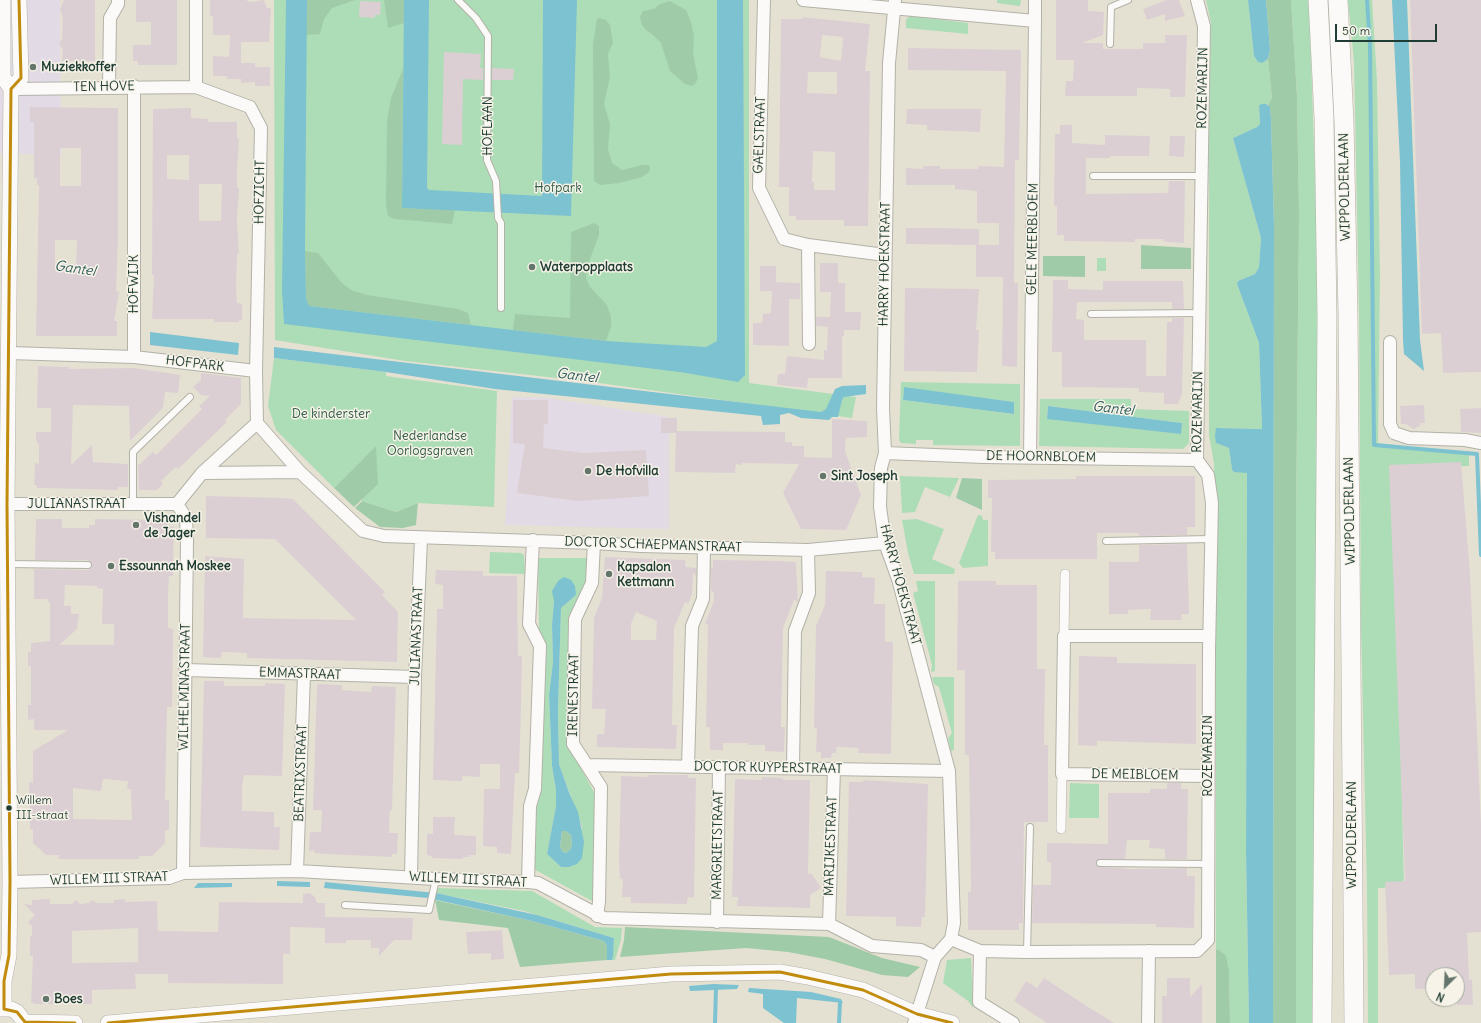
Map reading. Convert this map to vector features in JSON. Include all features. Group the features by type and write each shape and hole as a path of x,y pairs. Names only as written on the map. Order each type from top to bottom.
{"main road":[{"name":"WIPPOLDERLAAN","path":"1318,0 1324,118 1327,317 1322,1023"},
{"name":"WIPPOLDERLAAN","path":"1338,0 1344,122 1348,308 1354,1023"}],"street":[{"path":"3,0 1,18 5,81 5,273 10,353 7,504 4,564 7,831 10,882 9,955 4,980 2,1009 17,1012 25,1023 75,1023"},
{"path":"5,81 21,78 20,0"},
{"path":"109,86 110,18 118,4 118,0"},
{"path":"196,0 196,87"},
{"name":"GAELSTRAAT","path":"764,0 759,188 784,239 808,245 885,255"},
{"path":"803,0 895,4 1035,21"},
{"name":"GELE MEERBLOEM","path":"1030,457 1035,0"},
{"name":"ROZEMARIJN","path":"951,939 980,951 1027,952 1197,951 1208,940 1209,636 1212,503 1208,475 1197,460 1204,26 1197,0"},
{"name":"HARRY HOEKSTRAAT","path":"895,4 889,63 883,408 885,452 881,468 880,507 886,543 898,579 949,771 954,923 951,939"},
{"name":"TEN HOVE","path":"5,81 109,86 196,87"},
{"name":"HOFWIJK","path":"134,86 134,357"},
{"name":"HOFZICHT","path":"196,87 250,108 261,128 256,371 257,423"},
{"path":"808,245 809,344"},
{"path":"1390,342 1390,424 1394,433 1409,438 1465,440 1481,443"},
{"path":"10,353 134,357"},
{"name":"HOFPARK","path":"134,357 256,371"},
{"path":"177,504 202,473 257,423 300,472 363,531 384,536 421,539"},
{"name":"DE HOORNBLOEM","path":"885,452 1030,457 1197,460"},
{"path":"202,473 300,472"},
{"name":"JULIANASTRAAT","path":"7,504 177,504"},
{"name":"WILHELMINASTRAAT","path":"177,504 186,518 186,670 183,873"},
{"name":"JULIANASTRAAT","path":"412,877 415,677 421,539"},
{"name":"DOCTOR SCHAEPMANSTRAAT","path":"421,539 533,540 594,542 641,546 808,550 886,543"},
{"path":"528,882 530,806 535,789 540,646 529,624 533,540"},
{"name":"IRENESTRAAT","path":"594,542 592,583 575,619 573,744 601,787 599,902 597,916"},
{"path":"688,767 692,626 703,599 704,548"},
{"path":"793,768 795,631 810,593 808,550"},
{"path":"1060,830 1065,574"},
{"path":"1064,636 1209,636"},
{"name":"EMMASTRAAT","path":"186,670 415,677"},
{"name":"BEATRIXSTRAAT","path":"297,871 304,674"},
{"name":"DOCTOR KUYPERSTRAAT","path":"587,765 949,771"},
{"name":"MARGRIETSTRAAT","path":"717,922 719,767"},
{"name":"MARIJKESTRAAT","path":"829,924 834,769"},
{"name":"DE MEIBLOEM","path":"1062,774 1208,776"},
{"name":"WILLEM III STRAAT","path":"10,882 169,878 183,873 297,871 436,879 528,882 538,883 597,916 604,918 829,924 872,946 921,950 936,957"},
{"path":"916,1018 936,957 951,939"},
{"path":"980,951 979,1002 1013,1023"},
{"path":"1148,1023 1149,951"},
{"path":"108,1023 671,974 780,972 808,976 863,990 916,1018 930,1023"},
{"path":"916,1018 952,1023"}],"lane":[{"name":"HOFLAAN","path":"458,0 476,18 488,36 487,160 496,181 498,218 501,223 501,308"},
{"path":"1110,44 1111,6 1128,0"},
{"path":"1093,176 1202,176"},
{"path":"1091,314 1200,313"},
{"path":"133,505 133,452 190,397"},
{"path":"1106,541 1211,539"},
{"path":"4,564 88,565"},
{"path":"1027,952 1030,827"},
{"path":"1100,863 1208,864"},
{"path":"346,905 429,910 436,879"}],"shaded area":[{"path":"0,0 60,0 61,155 0,153"},
{"name":"De Hofvilla","path":"512,397 549,398 669,417 669,529 505,525"}],"green space":[{"name":"Hofpark","path":"274,0 749,0 749,383 856,397 852,418 592,382 405,361 275,340"},
{"path":"307,0 355,0 332,8 324,19 320,34 306,35"},
{"path":"384,0 404,0 404,23 388,28"},
{"path":"997,0 1021,0 1020,6 997,3"},
{"path":"1206,0 1248,0 1254,56 1258,62 1262,63 1268,59 1272,98 1268,105 1259,105 1260,124 1257,127 1233,138 1261,238 1259,267 1255,274 1238,281 1237,284 1259,343 1262,429 1217,428 1216,443 1229,448 1232,470 1234,472 1247,472 1246,852 1249,1023 1230,1023 1229,971 1219,949 1216,950 1216,526 1214,464 1209,435 1209,130 1211,23"},
{"path":"1266,0 1291,0 1297,96 1299,214 1296,522 1296,1023 1273,1023 1274,225 1271,119 1270,108 1268,105 1272,98 1268,59 1270,49"},
{"path":"1291,0 1309,0 1319,293 1319,475 1314,713 1314,1023 1296,1023 1296,522 1299,214 1297,96"},
{"path":"1348,0 1372,0 1377,80 1380,277 1378,443 1469,453 1469,466 1394,468 1404,887 1378,888 1378,1023 1368,1023 1367,887 1361,627 1359,312 1354,62"},
{"path":"670,1 686,10 691,22 694,36 693,54 698,78 692,86 685,84 670,71 661,43 642,25 640,17 643,11 654,9 660,4"},
{"path":"911,16 968,23 968,34 906,28 906,19"},
{"path":"600,18 606,20 610,25 613,43 608,54 610,77 604,104 610,124 608,149 612,163 622,170 642,165 649,165 650,168 649,172 642,177 619,183 600,185 594,181 593,44 597,19"},
{"path":"403,69 402,208 455,210 452,224 395,219 388,216 386,205 387,121 391,98"},
{"path":"594,223 599,226 599,235 587,267 586,278 590,287 607,305 611,317 611,327 606,341 513,330 515,314 570,318 571,232"},
{"path":"1141,245 1191,248 1191,269 1141,269"},
{"path":"305,251 318,253 341,282 351,290 367,295 458,309 468,313 471,325 309,306 306,299"},
{"path":"1043,256 1085,256 1085,277 1043,276"},
{"path":"1097,258 1106,258 1106,271 1097,271"},
{"name":"Nederlandse Oorlogsgraven","path":"274,358 386,372 386,376 497,391 494,507 418,503 396,512 362,501 365,457 334,488 276,430 268,406"},
{"path":"901,382 1020,384 1020,446 933,445 933,440 916,440 916,444 901,443 899,440","holes":["904,388 1014,402 1014,414 903,400"]},
{"path":"1040,399 1131,399 1131,409 1189,411 1189,443 1183,449 1039,446","holes":["1048,406 1182,423 1047,418"]},
{"path":"376,446 378,484 354,507 334,488"},
{"path":"900,476 959,478 950,497 925,487 915,512 902,513"},
{"path":"962,478 982,479 982,510 956,498"},
{"path":"362,501 396,512 418,503 416,525 403,528 380,527 355,508"},
{"path":"978,515 982,516 983,520 988,520 988,566 963,568 959,563"},
{"path":"917,519 944,529 932,559 955,569 954,574 914,574 908,553 902,520"},
{"path":"490,552 521,553 524,555 525,574 489,573"},
{"path":"538,558 588,558 589,575 570,620 566,740 597,798 596,895 592,901 532,868 544,648 539,630","holes":["576,595 561,608 558,711 559,764 582,827 569,867 561,867 547,854 556,806 556,790 552,766 549,695 553,662 552,625 554,601"]},
{"path":"916,581 935,581 935,671 931,672 932,665 913,593 918,591"},
{"path":"932,677 954,677 954,750 951,751 948,738 952,733 939,687 934,684"},
{"path":"1070,783 1099,784 1099,818 1069,818"},
{"path":"562,831 566,831 571,835 572,845 570,850 566,853 563,852 560,847"},
{"path":"437,888 532,891 595,927 622,928 621,940 615,960 612,960 614,938 524,911 436,893"},
{"path":"435,900 532,921 604,941 607,946 607,960 520,967 508,928 439,920"},
{"path":"625,927 829,937 882,958 920,967 908,977 882,975 825,959 788,952 746,948 620,957"},
{"path":"1218,949 1226,956 1229,971 1230,1023 1216,1023 1216,950"},
{"path":"971,958 973,1008 968,1001 943,983 947,960"}],"water":[{"path":"286,0 307,0 305,251 306,299 309,306 606,341 706,347 717,341 717,0 743,0 745,375 738,382 680,372 284,324 282,291"},
{"path":"404,0 429,0 427,188 429,190 542,196 543,0 577,0 571,216 402,208"},
{"path":"1248,0 1266,0 1270,49 1268,59 1262,63 1258,62 1254,56"},
{"path":"1392,0 1407,0 1420,340 1424,371 1404,354 1400,162"},
{"path":"1266,104 1270,107 1274,225 1273,1023 1249,1023 1246,852 1247,473 1234,472 1232,470 1229,448 1216,443 1215,436 1216,428 1262,429 1259,343 1237,284 1238,281 1255,274 1259,267 1261,238 1233,138 1257,127 1260,124 1259,105"},
{"path":"150,332 239,343 238,355 150,345"},
{"path":"274,347 821,412 826,409 835,389 842,386 866,385 866,394 844,397 838,417 832,417 829,420 801,418 789,413 780,415 780,424 763,425 761,416 495,389 386,372 274,358"},
{"path":"904,387 1014,402 1014,414 903,400"},
{"name":"Gantel","path":"1048,406 1182,423 1181,434 1047,419"},
{"path":"564,577 571,580 575,586 576,595 561,608 558,711 559,764 578,812 584,842 582,858 577,864 569,867 561,867 547,854 556,806 556,790 552,766 549,695 553,662 552,625 554,601 552,591 558,581","holes":["562,831 566,831 571,835 572,845 570,850 566,853 563,852 560,847"]},
{"path":"277,881 310,882 310,887 277,886"},
{"path":"325,882 436,893 537,915 614,938 612,960 607,960 607,946 604,941 532,921 428,898 324,888"},
{"path":"198,883 232,883 232,887 194,888"},
{"path":"713,984 739,985 737,989 690,991 689,986"},
{"path":"749,988 811,992 841,999 843,1003 797,998 796,1023 784,1023 763,1008 763,994 748,992"}],"building":[{"path":"64,0 95,0 95,61 62,61 63,49 59,44 62,39 63,17 60,10"},
{"path":"136,0 177,0 177,65 138,65 138,61 133,61 133,45 151,45 151,22 136,22"},
{"path":"210,0 246,0 250,2 264,0 267,8 271,8 269,42 241,42 241,63 255,63 255,67 270,67 270,86 255,86 255,82 241,83 241,79 227,79 227,76 213,76 213,56 229,57 230,35 213,35 213,16 210,16"},
{"path":"1056,0 1088,0 1088,11 1104,12 1103,35 1082,43 1103,43 1103,49 1143,49 1143,43 1165,43 1165,35 1187,35 1185,97 1170,97 1170,89 1137,88 1137,96 1065,96 1066,81 1073,81 1074,60 1056,60"},
{"path":"1167,0 1179,0 1185,16 1165,21 1165,14 1147,20 1143,9"},
{"path":"1410,0 1481,0 1481,372 1443,373 1441,333 1422,334"},
{"path":"360,1 381,2 380,15 375,15 375,18 359,17"},
{"path":"802,17 870,24 865,71 870,71 868,226 844,226 844,220 796,220 796,216 789,216 789,187 779,187 781,19 802,19","holes":["822,35 843,37 841,61 820,57","808,72 837,72 837,94 807,93","813,151 835,152 835,190 814,190 814,182 812,182"]},
{"path":"908,48 1021,50 1019,160 1015,160 1014,283 1018,283 1017,367 1002,366 1003,277 976,277 976,245 906,244 906,228 938,228 979,229 979,245 999,245 999,223 977,223 977,191 955,189 955,185 906,185 906,168 923,169 923,166 940,166 940,169 978,169 978,166 1004,167 1006,71 908,70"},
{"path":"444,52 481,54 480,68 483,68 483,80 463,79 462,145 442,144"},
{"path":"492,68 514,69 513,80 492,80"},
{"path":"30,107 118,108 118,240 116,291 119,292 114,321 117,321 117,336 36,336 39,185 37,185 37,178 34,178 34,122 30,122","holes":["60,148 81,148 81,186 60,186","55,240 77,240 76,264 55,264"]},
{"path":"191,108 191,118 208,119 208,122 237,122 237,138 239,138 237,188 239,188 237,221 239,254 237,254 236,290 237,303 242,304 242,320 239,320 239,322 214,322 214,319 152,319 154,275 152,275 153,109","holes":["167,155 189,155 189,180 167,179","199,184 222,184 221,221 199,221"]},
{"path":"907,109 981,109 980,132 927,130 927,125 906,124"},
{"path":"1060,125 1072,125 1072,143 1105,145 1105,135 1150,136 1149,156 1110,156 1110,158 1086,158 1086,194 1168,193 1169,181 1185,181 1184,243 1168,242 1163,241 1163,239 1135,239 1135,242 1064,241 1064,235 1057,235 1057,206 1054,206 1055,134 1060,134"},
{"path":"1170,136 1185,136 1184,157 1169,156"},
{"path":"820,263 838,263 838,283 845,283 845,312 861,312 860,330 844,330 844,336 842,336 842,378 808,378 807,388 777,385 778,374 785,374 787,356 824,360 824,350 827,350 828,327 816,326 816,317 830,317 831,292 820,292"},
{"path":"760,266 776,266 776,282 800,283 800,299 789,299 789,346 753,345 753,323 762,323 763,314 771,313 772,291 760,291"},
{"path":"1053,280 1068,280 1068,289 1103,290 1103,281 1183,281 1184,309 1172,309 1172,302 1077,302 1076,319 1084,320 1084,340 1146,340 1146,376 1166,376 1167,322 1172,322 1172,318 1184,318 1182,394 1178,404 1164,404 1164,393 1139,392 1139,388 1062,387 1062,352 1052,352"},
{"path":"905,288 979,289 976,330 979,330 977,372 904,371"},
{"path":"38,366 70,367 69,369 134,368 180,375 178,393 165,392 163,408 130,441 129,406 73,405 71,465 92,445 93,462 128,464 128,487 118,487 118,490 37,488 37,485 34,485 35,463 39,464 39,445 36,440 36,432 51,432 51,408 37,408"},
{"path":"201,373 241,378 241,404 225,420 227,422 178,469 176,467 161,481 163,484 157,490 139,490 138,464 140,464 153,452 156,455 202,409 199,406 210,396 201,395 193,387 201,380"},
{"path":"513,400 548,400 548,424 544,424 543,448 584,453 646,450 649,496 578,501 517,493 525,444 513,443"},
{"path":"1424,405 1425,423 1420,423 1420,426 1413,429 1406,424 1401,424 1400,406"},
{"path":"1481,408 1481,433 1461,432 1460,409"},
{"path":"661,418 677,418 677,431 785,432 785,442 792,442 792,446 804,446 804,457 832,458 832,419 867,421 867,437 846,438 845,451 861,495 846,530 801,529 783,493 799,464 742,463 742,465 736,464 735,473 675,472 676,433 661,433"},
{"path":"1461,462 1470,574 1481,825 1481,932 1467,933 1469,980 1472,979 1473,1005 1465,1005 1465,967 1425,967 1425,988 1415,989 1415,974 1389,975 1385,882 1405,881 1389,465"},
{"path":"1076,476 1195,476 1195,527 1187,527 1187,535 1139,536 1139,533 1097,533 1097,559 995,559 995,552 991,552 992,498 988,498 988,480 1076,479"},
{"path":"206,496 293,499 385,592 382,595 398,612 397,662 247,658 247,653 222,652 221,658 203,657 205,556 244,559 243,618 356,620 275,539 206,538"},
{"path":"36,519 62,519 62,528 89,528 89,525 95,525 95,519 167,520 167,526 174,527 173,576 169,576 168,595 168,628 173,629 172,707 167,707 165,800 169,800 169,830 165,830 165,843 152,856 139,856 139,859 59,859 59,855 46,855 33,843 33,829 30,829 29,782 33,783 33,751 68,730 34,730 34,719 28,720 28,705 31,705 31,666 28,666 28,652 31,652 31,643 50,641 50,602 48,602 48,599 34,599 34,569 88,570 92,568 92,565 88,560 35,560","holes":["65,585 97,586 97,588 103,589 102,624 114,624 114,645 59,645 77,629 79,614 71,614 71,606 64,606","103,779 128,781 127,789 131,789 132,820 73,819 73,788 101,791"]},
{"path":"1187,544 1189,614 1181,614 1182,620 1150,620 1151,609 1128,610 1128,614 1109,614 1109,562 1139,562 1139,545"},
{"path":"605,557 685,560 686,567 696,568 696,576 693,573 692,594 688,604 685,602 674,628 672,725 677,725 676,749 597,747 597,734 604,734 606,709 592,709 594,618 602,598","holes":["636,612 657,621 656,640 631,640 631,624"]},
{"path":"713,560 778,561 795,562 796,564 798,602 794,600 783,628 781,727 785,727 784,752 765,751 765,745 748,745 748,743 723,743 723,750 710,750 710,727 706,727 708,625 705,623 714,601 714,593 711,590 711,568 713,568"},
{"path":"436,570 483,571 483,576 517,576 518,656 522,656 521,707 519,773 515,773 511,854 497,853 497,847 483,846 484,789 500,789 500,764 480,764 480,777 462,776 462,781 433,780 437,609 443,609 443,585 435,584"},
{"path":"826,571 862,572 862,577 875,578 874,604 885,604 885,642 893,642 891,754 858,753 859,748 837,747 836,753 832,753 831,758 821,758 821,752 816,752 817,728 814,728 816,626 825,605"},
{"path":"958,581 996,581 996,585 1037,585 1037,669 1045,669 1044,745 1048,745 1048,822 1024,822 1023,923 1019,923 1019,930 968,930 968,892 971,892 969,755 965,755 965,670 957,670"},
{"path":"1079,656 1117,657 1117,663 1196,664 1196,744 1097,741 1097,746 1078,745"},
{"path":"204,681 224,681 224,686 265,686 265,683 285,684 282,776 244,775 242,786 242,811 274,812 274,827 280,827 279,850 200,847"},
{"path":"317,684 342,685 342,690 371,692 372,686 396,687 392,810 390,810 389,833 398,833 397,854 392,854 392,857 324,854 314,853 314,850 309,851 310,832 321,832 322,810 313,810"},
{"path":"648,775 688,775 688,778 696,778 694,898 688,897 687,904 631,903 631,897 622,897 623,880 620,878 619,862 621,776 648,777"},
{"path":"762,777 783,778 783,780 810,780 808,874 812,874 821,888 810,895 810,908 737,906 738,897 732,897 735,779 762,780"},
{"path":"863,780 928,784 925,917 922,917 921,927 896,926 896,917 846,916 849,782 863,782"},
{"path":"1167,783 1181,783 1181,789 1188,789 1187,859 1165,859 1165,849 1149,848 1150,840 1127,840 1125,859 1100,859 1096,863 1100,867 1125,869 1187,868 1187,876 1195,876 1194,928 1156,927 1156,924 1032,923 1033,885 1051,885 1051,862 1047,862 1047,843 1108,844 1108,793 1150,793 1150,789 1167,789"},
{"path":"433,817 455,817 454,835 476,836 476,855 469,855 469,857 463,857 463,859 432,858 432,856 427,855 427,834 433,834"},
{"path":"309,893 314,896 317,903 325,903 325,917 413,918 412,940 394,940 379,956 379,948 371,948 371,940 346,940 346,943 325,943 325,928 290,927 290,954 283,954 283,984 168,983 168,974 135,974 136,989 92,990 92,1004 35,1004 31,1002 33,956 30,956 30,937 32,935 32,926 28,922 35,915 24,904 32,905 32,900 50,899 50,904 72,904 76,900 80,904 89,903 93,900 96,903 114,903 114,900 125,899 125,902 157,901 158,931 218,932 219,902 303,903 303,894","holes":["138,928 138,962 72,963 72,931"]},
{"path":"502,930 504,959 491,960 491,953 468,954 466,932"},
{"path":"1044,978 1114,1023 1047,1023 1014,1001 1026,981 1037,988"},
{"path":"1167,978 1190,978 1190,997 1202,984 1202,1023 1162,1023 1162,996 1167,996"}],"waterway":[{"path":"1367,0 1370,46 1374,445 1477,454 1481,555"},
{"path":"715,1023 716,987"},
{"path":"839,1023 840,1002"}],"transit line":[{"path":"19,0 21,78 11,89 7,504 10,882 9,955 4,981 4,1009 17,1012 25,1022 75,1023"},
{"path":"108,1023 671,974 780,972 863,990 917,1014 952,1023"}],"place":[{"name":"Muziekkoffer","path":"33,67"},
{"name":"Waterpopplaats","path":"532,267"},
{"name":"De Hofvilla","path":"588,471"},
{"name":"Sint Joseph","path":"823,476"},
{"name":"Vishandel de Jager","path":"136,525"},
{"name":"Essounnah Moskee","path":"111,566"},
{"name":"Kapsalon Kettmann","path":"609,574"},
{"name":"Willem III-straat","path":"9,808"},
{"name":"Boes","path":"46,999"}],"park label":[{"name":"De kinderster","path":"331,414"}]}
